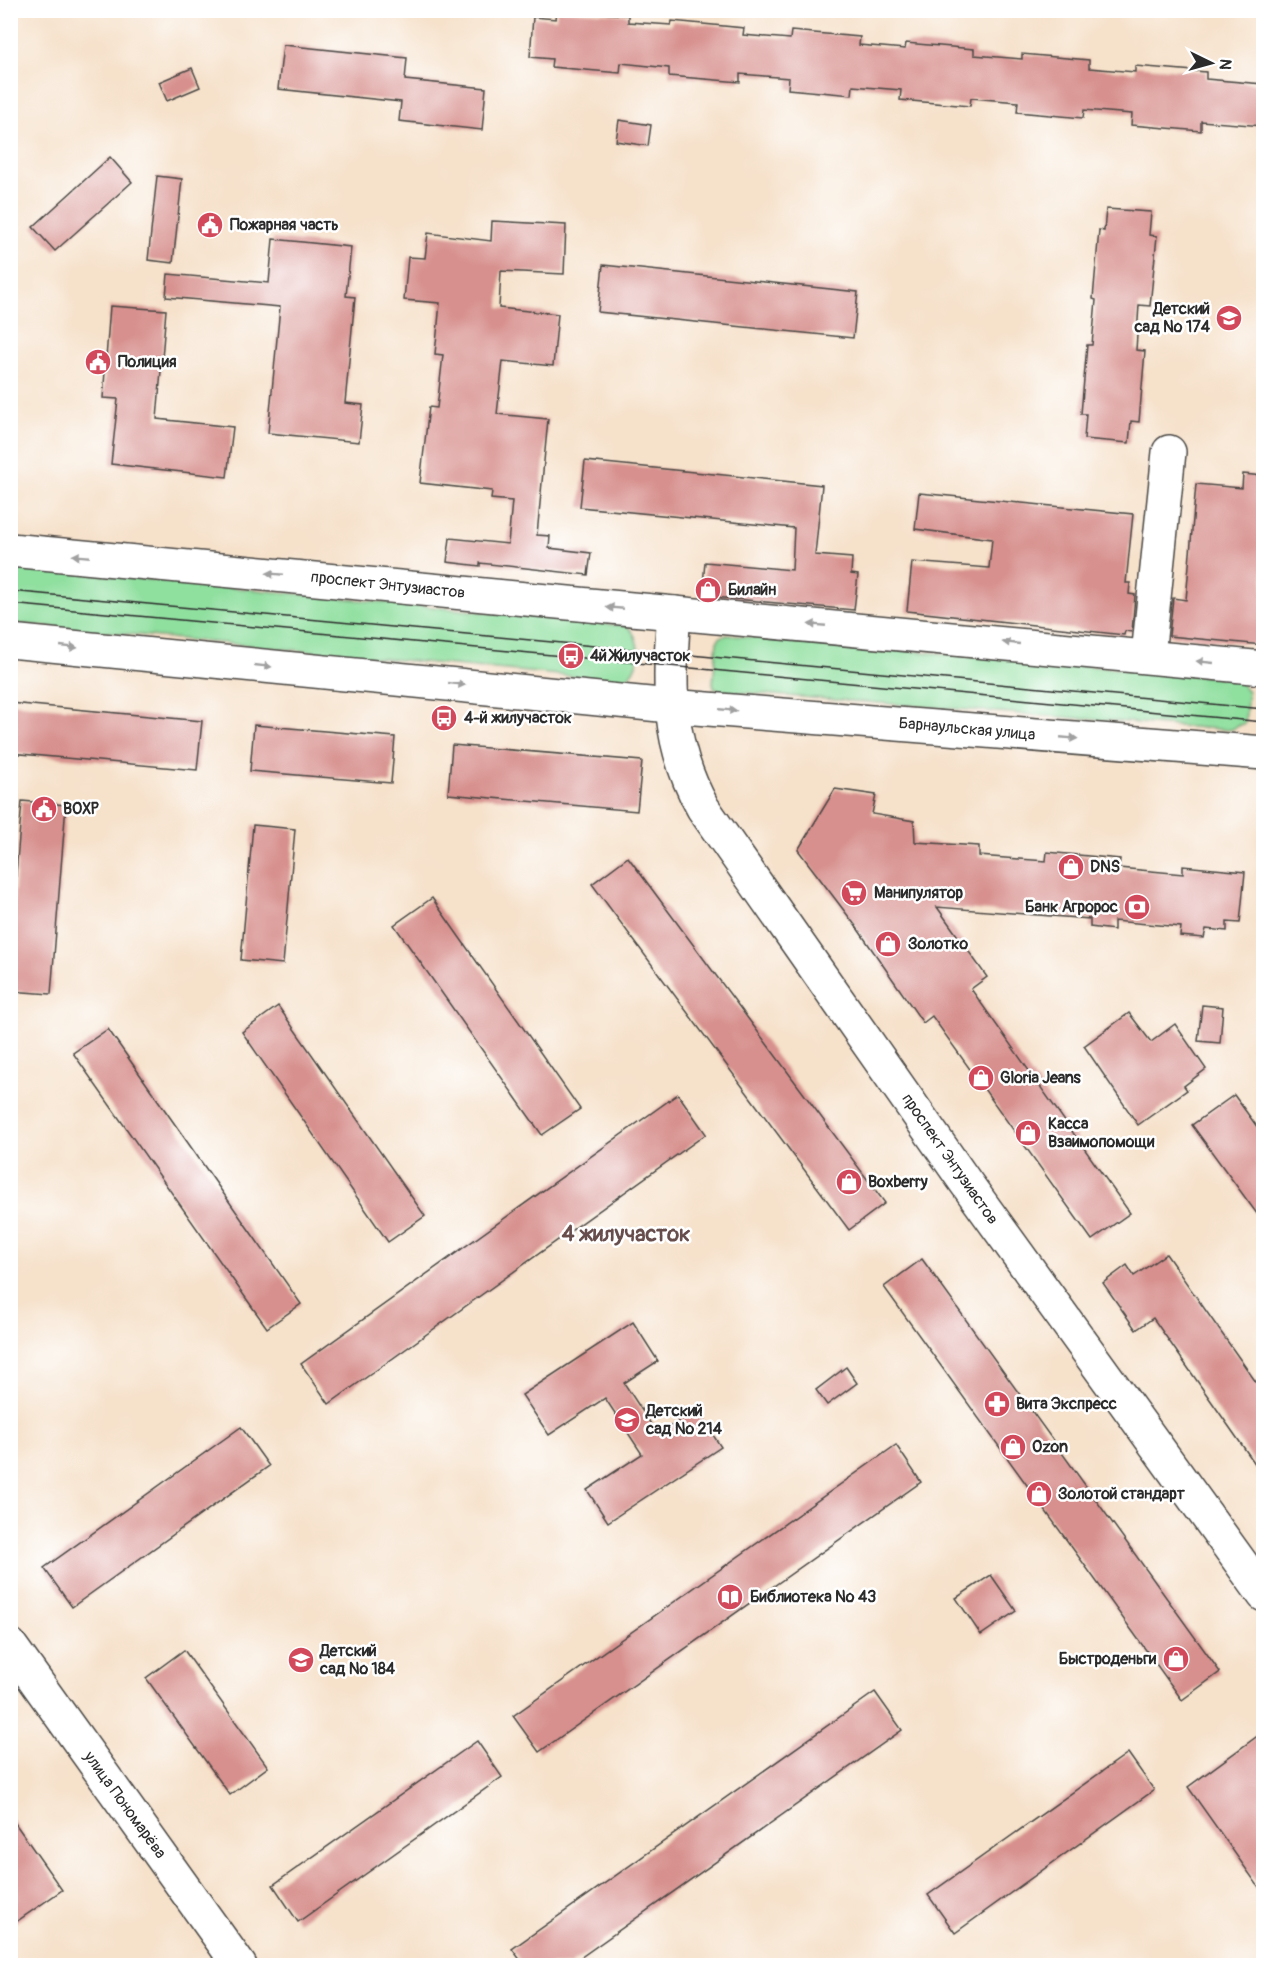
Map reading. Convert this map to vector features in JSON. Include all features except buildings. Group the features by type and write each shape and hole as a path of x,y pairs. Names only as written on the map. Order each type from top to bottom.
{"main road":[{"path":"1148,656 1169,452"},
{"name":"проспект Энтузиастов","path":"10,550 674,613 669,666 670,706 679,750 693,789 709,817 964,1180 1263,1595"},
{"path":"674,613 1263,668"},
{"path":"10,641 670,706"},
{"name":"Барнаульская улица","path":"670,706 1263,753"},
{"name":"улица Пономарёва","path":"10,1645 240,1965"}],"green space":[{"path":"10,566 627,626 638,646 637,663 629,676 622,681 11,623"},
{"path":"727,635 1236,679 1248,691 1245,723 1230,730 721,691 714,688 713,683 717,642 720,637"}],"tram line":[{"path":"10,591 1264,709"},
{"path":"10,604 1264,722"}],"place":[{"name":"Пожарная часть","path":"210,225"},
{"name":"Детский сад № 174","path":"1229,318"},
{"name":"Полиция","path":"98,362"},
{"name":"Билайн","path":"708,590"},
{"name":"4й Жилучасток","path":"571,656"},
{"name":"4-й жилучасток","path":"444,718"},
{"name":"ВОХР","path":"44,809"},
{"name":"DNS","path":"1071,867"},
{"name":"Манипулятор","path":"854,893"},
{"name":"Банк Агророс","path":"1137,907"},
{"name":"Золотко","path":"888,944"},
{"name":"Gloria Jeans","path":"981,1078"},
{"name":"Касса Взаимопомощи","path":"1028,1133"},
{"name":"Boxberry","path":"849,1182"},
{"name":"Вита Экспресс","path":"997,1404"},
{"name":"Детский сад № 214","path":"627,1420"},
{"name":"Ozon","path":"1013,1447"},
{"name":"Золотой стандарт","path":"1039,1494"},
{"name":"Библиотека № 43","path":"730,1597"},
{"name":"Быстроденьги","path":"1176,1659"},
{"name":"Детский сад № 184","path":"301,1660"}],"district":[{"name":"4 жилучасток","path":"626,1234"}]}
